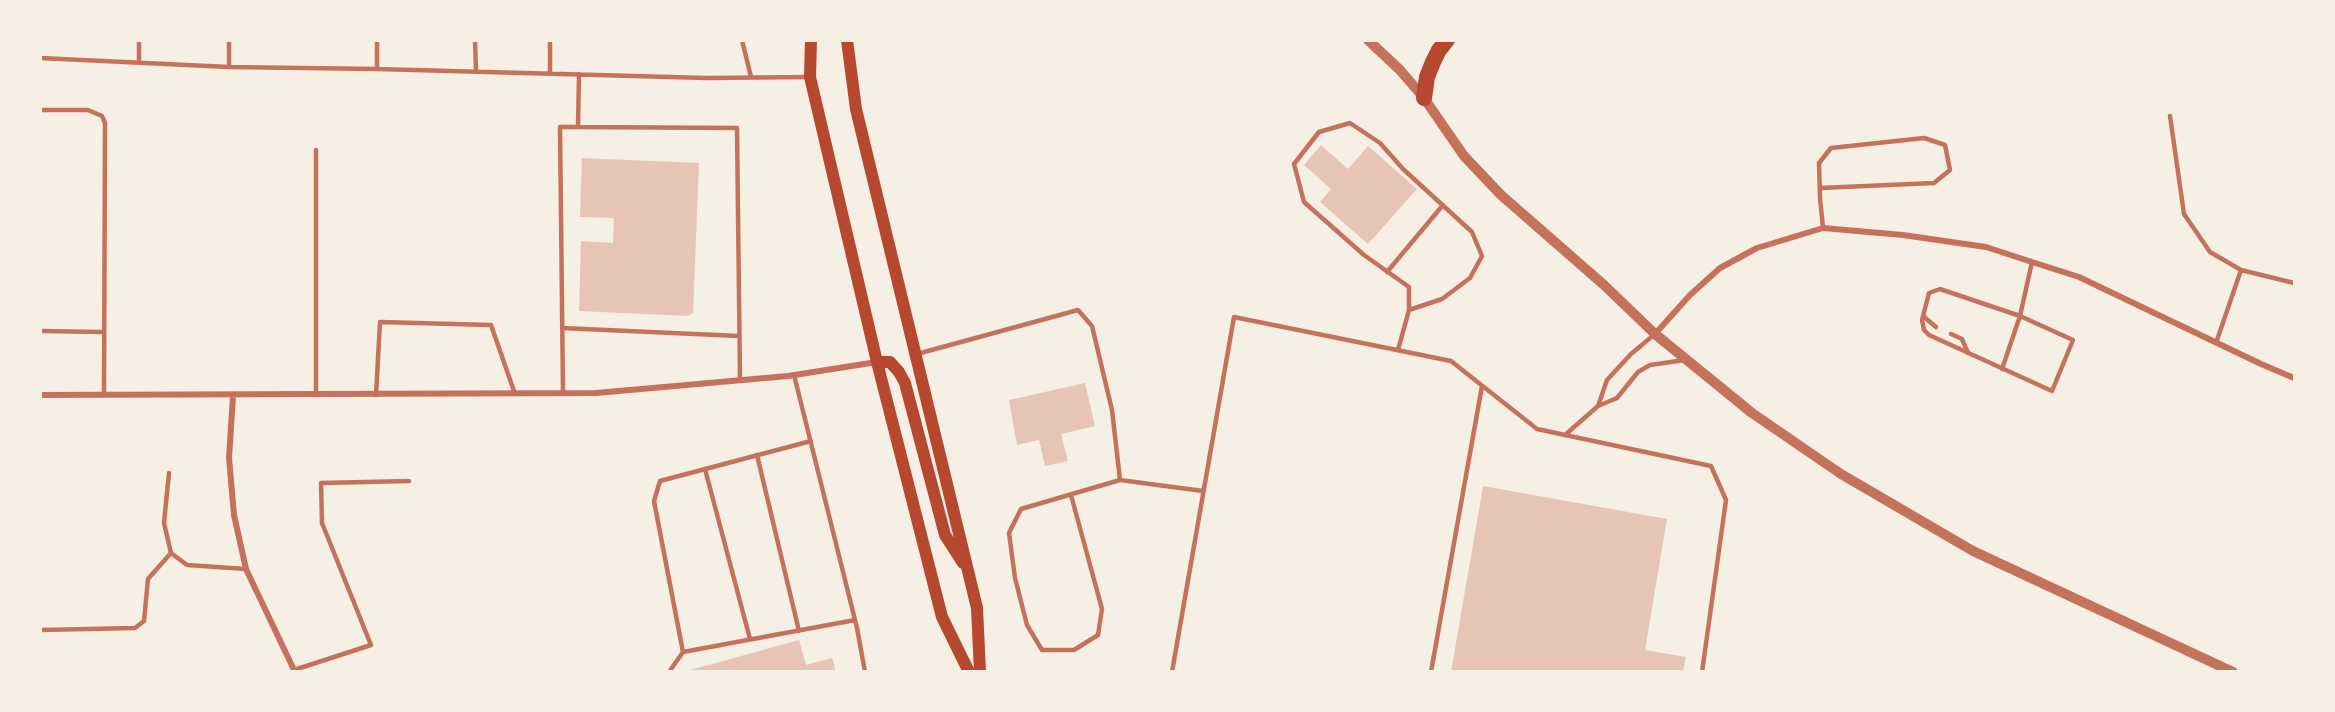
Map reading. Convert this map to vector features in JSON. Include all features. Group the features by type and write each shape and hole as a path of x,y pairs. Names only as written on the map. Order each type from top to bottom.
{"highway":[{"path":"1424,98 1427,77 1433,62 1447,40"}],"main road":[{"path":"811,40 810,77 877,362 942,617 969,672"},
{"path":"847,40 856,109 977,608 980,672"},
{"path":"877,362 890,362 899,372 904,383 945,536 968,572"}],"street":[{"path":"1368,40 1400,70 1424,98 1464,156 1502,195 1604,285 1654,334 1752,413 1841,474 1973,551 2233,672"},
{"path":"1654,334 1690,295 1720,268 1757,248 1822,228 1986,247 2079,277 2295,378"},
{"path":"40,395 596,393 794,375 877,362"},
{"path":"234,396 229,458 234,515 246,569 295,671"}],"lane":[{"path":"139,40 139,62"},
{"path":"229,40 229,67"},
{"path":"377,40 377,69"},
{"path":"475,40 476,71"},
{"path":"550,40 550,73"},
{"path":"742,40 752,77"},
{"path":"40,58 229,67 810,77"},
{"path":"578,127 579,74"},
{"path":"40,110 88,110 102,116 105,123 104,395"},
{"path":"2170,116 2184,214 2210,252 2241,270 2295,283"},
{"path":"1398,350 1408,310 1409,287 1364,255 1304,202 1294,164 1319,132 1350,123 1380,143 1403,169 1472,232 1482,256 1470,278 1442,299 1408,310"},
{"path":"563,393 560,127 737,128 740,380"},
{"path":"1820,188 1934,183 1950,170 1945,145 1924,138 1831,148 1819,163 1820,188 1822,228"},
{"path":"316,150 316,395"},
{"path":"1387,272 1443,206"},
{"path":"2002,369 2020,316 2032,262"},
{"path":"2216,343 2241,270"},
{"path":"1940,289 2020,316 2073,340 2052,391 1929,335 1924,330 1922,320 1929,293 1940,289"},
{"path":"915,354 1078,310 1092,326 1095,336 1112,410 1120,480"},
{"path":"1923,316 1936,327"},
{"path":"1172,672 1234,317 1451,361 1537,429 1711,466 1726,500 1702,672"},
{"path":"376,395 380,321 491,325 515,394"},
{"path":"562,328 739,336"},
{"path":"40,331 104,332"},
{"path":"1598,406 1607,380 1654,334"},
{"path":"1951,334 1962,339 1968,353"},
{"path":"1565,435 1598,406 1617,398 1638,372 1650,365 1687,360"},
{"path":"794,375 855,620 865,672"},
{"path":"1431,672 1482,386"},
{"path":"683,652 654,501 660,481 811,441"},
{"path":"757,455 799,630"},
{"path":"705,469 750,639"},
{"path":"169,473 164,523 171,553 187,565 246,569"},
{"path":"1071,495 1102,609 1098,635 1074,650 1042,650 1028,625 1015,578 1009,533 1021,509 1120,480 1203,491"},
{"path":"295,671 371,645 322,523 321,483 409,481"},
{"path":"40,630 135,628 144,621 148,579 171,553"},
{"path":"669,672 683,652 855,620"}],"building":[{"path":"1321,145 1348,169 1368,146 1417,189 1368,244 1320,202 1331,189 1304,165"},
{"path":"582,158 699,163 693,313 688,316 579,311 581,241 613,243 614,218 580,217"},
{"path":"1085,383 1095,426 1061,434 1068,461 1045,466 1039,440 1017,445 1009,400"},
{"path":"1483,486 1667,519 1645,650 1686,657 1683,672 1451,672"},
{"path":"799,640 806,665 832,658 836,672 683,672"}]}
